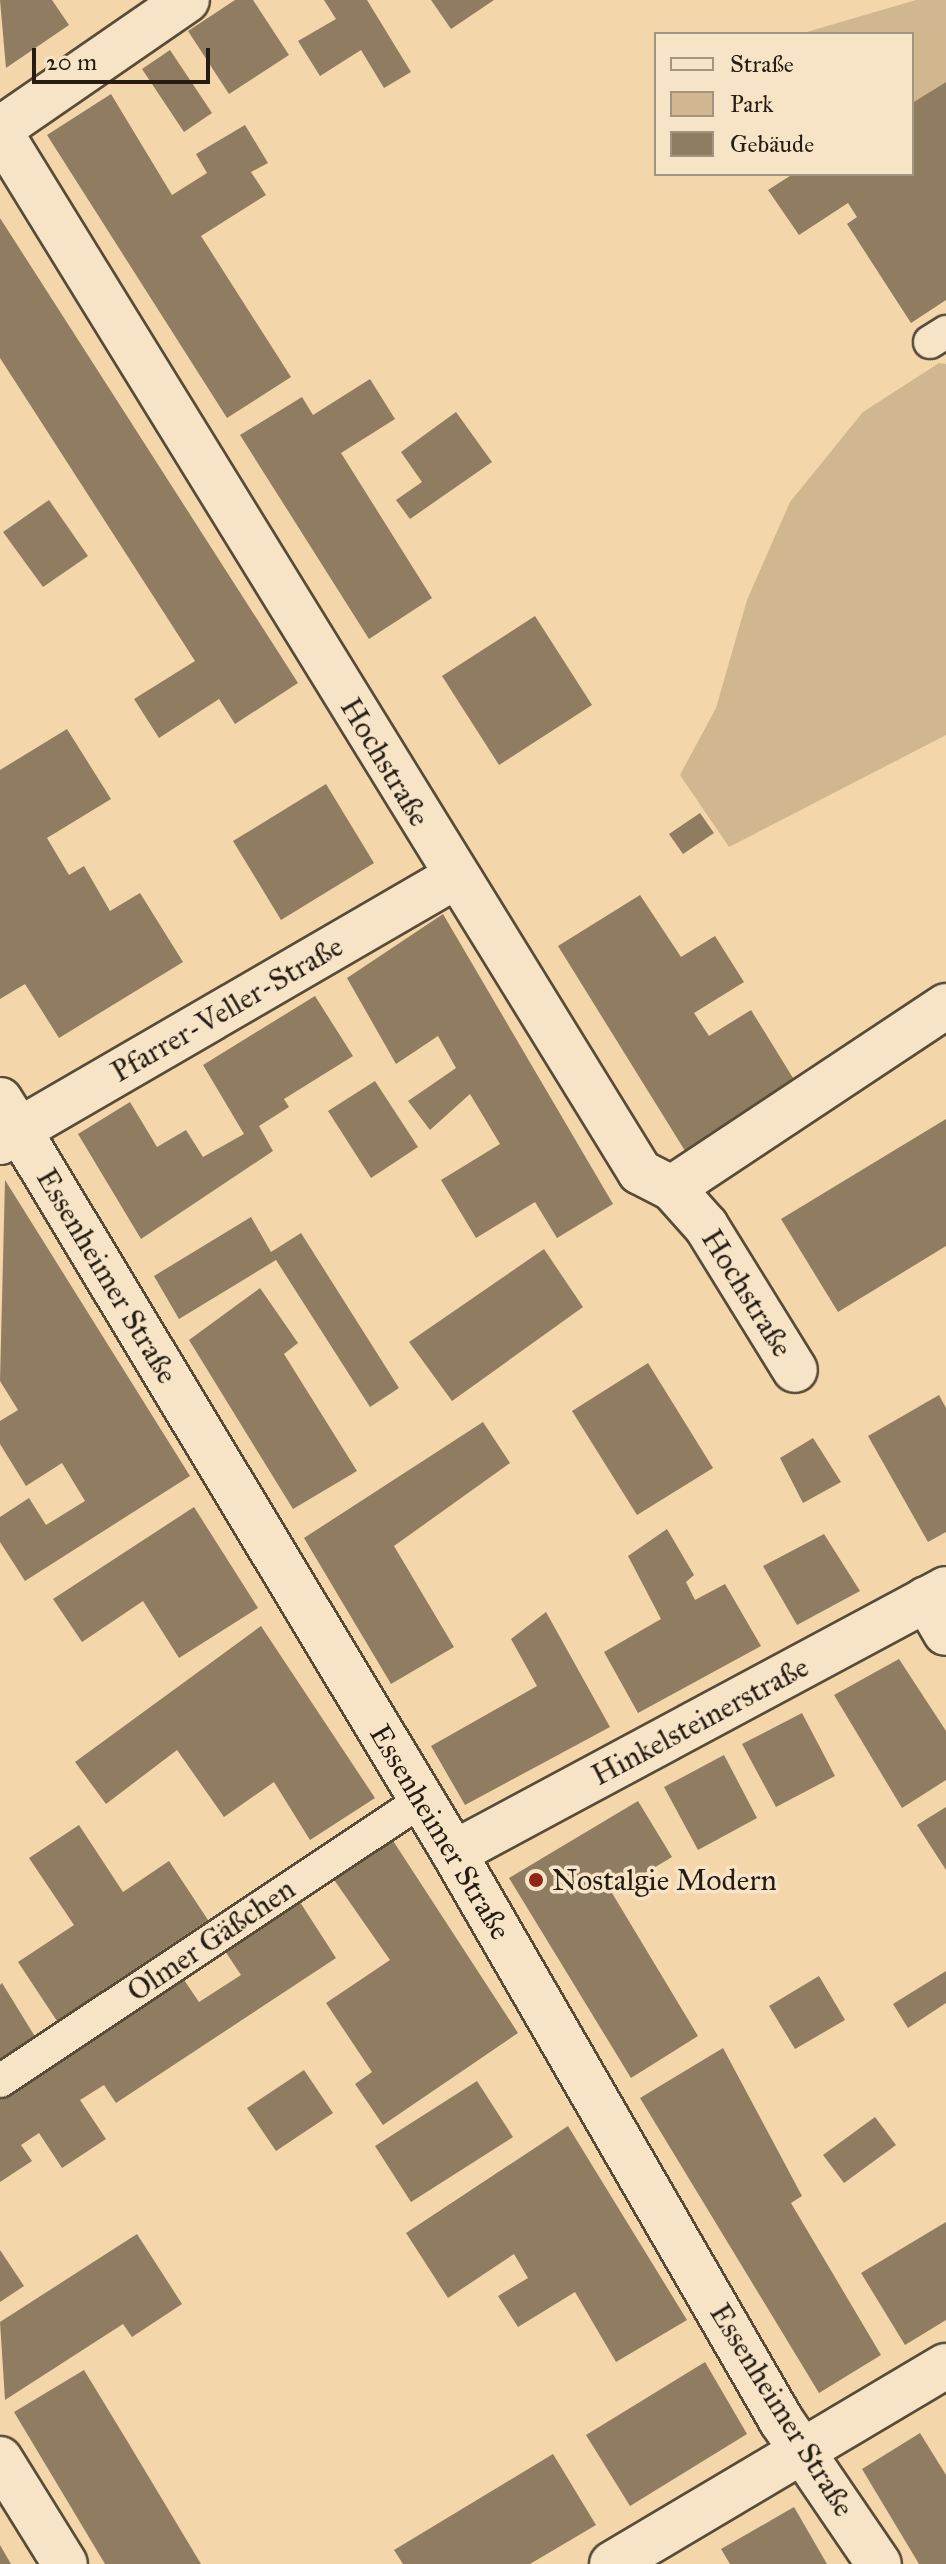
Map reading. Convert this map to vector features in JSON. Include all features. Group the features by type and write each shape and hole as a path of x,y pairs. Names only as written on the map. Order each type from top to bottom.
{"street":[{"path":"0,130 187,0"},
{"name":"Hochstraße","path":"0,130 455,877 640,1172 672,1188 706,1226 795,1370"},
{"name":"Pfarrer-Veller-Straße","path":"6,1124 455,877"},
{"path":"672,1188 946,1006"},
{"name":"Essenheimer Straße","path":"6,1124 454,1853 803,2450 879,2564"},
{"name":"Hinkelsteinerstraße","path":"454,1853 939,1607"},
{"path":"612,2564 946,2366"},
{"path":"0,2459 65,2564"}],"lane":[{"name":"Olmer Gäßchen","path":"0,2081 422,1800"}],"green space":[{"path":"916,0 946,0 946,82 914,102 914,32 807,32"},
{"path":"939,363 946,364 946,735 729,847 680,775 716,708 747,600 790,502 863,412"}],"building":[{"path":"0,0 52,0 69,25 6,68"},
{"path":"235,0 253,0 289,55 229,94 188,31"},
{"path":"324,0 367,0 411,72 384,88 361,50 320,76 298,41 336,19"},
{"path":"431,0 494,0 451,29"},
{"path":"170,50 212,113 184,132 142,69"},
{"path":"946,82 946,300 911,323 847,224 857,217 848,203 799,235 768,190 790,176 914,176 914,102"},
{"path":"111,94 172,195 207,173 196,154 245,125 268,163 251,172 266,195 201,236 291,377 227,418 47,135"},
{"path":"0,218 298,683 235,724 219,699 159,738 134,699 195,661 0,358"},
{"path":"370,379 395,419 341,453 432,598 369,639 240,435 302,397 313,415"},
{"path":"456,412 492,462 410,519 396,500 422,482 401,452"},
{"path":"49,500 88,556 43,587 3,532"},
{"path":"535,616 592,705 499,765 442,676"},
{"path":"67,729 111,799 47,838 69,875 84,866 110,911 140,893 183,962 59,1038 25,984 0,999 0,770"},
{"path":"326,784 374,863 281,920 233,841"},
{"path":"700,813 714,833 683,854 669,834"},
{"path":"640,895 681,957 715,936 744,982 694,1013 709,1036 751,1010 798,1086 687,1154 558,946"},
{"path":"443,914 613,1204 557,1238 535,1202 476,1238 441,1180 500,1144 470,1094 430,1130 408,1101 456,1068 438,1036 396,1064 347,978"},
{"path":"315,996 353,1056 284,1099 289,1107 259,1126 273,1151 141,1239 78,1134 130,1102 157,1147 186,1130 203,1157 244,1134 203,1065"},
{"path":"375,1081 418,1147 371,1178 328,1111"},
{"path":"946,1119 946,1246 838,1312 781,1219"},
{"path":"5,1180 190,1476 25,1581 0,1542 0,1517 29,1498 46,1525 85,1501 62,1463 26,1486 0,1444 0,1421 18,1410 0,1381"},
{"path":"251,1217 271,1252 301,1233 399,1388 370,1407 276,1260 179,1319 154,1276"},
{"path":"544,1249 583,1307 452,1401 409,1342"},
{"path":"260,1288 298,1343 284,1354 357,1471 293,1509 189,1340"},
{"path":"648,1363 713,1468 637,1515 572,1411"},
{"path":"939,1395 946,1408 946,1532 928,1542 868,1436"},
{"path":"483,1422 510,1463 394,1546 454,1647 391,1684 304,1538"},
{"path":"813,1438 841,1482 803,1503 780,1458"},
{"path":"194,1507 258,1608 179,1658 143,1601 82,1642 53,1599"},
{"path":"667,1529 694,1575 686,1582 695,1600 725,1584 761,1646 638,1713 604,1652 661,1619 628,1556"},
{"path":"824,1534 860,1591 797,1625 763,1566"},
{"path":"546,1612 610,1727 465,1805 431,1746 537,1686 511,1639"},
{"path":"261,1626 375,1798 310,1840 274,1782 224,1817 177,1750 106,1804 75,1762"},
{"path":"899,1659 946,1731 946,1780 902,1808 834,1695"},
{"path":"802,1713 835,1776 776,1807 742,1744"},
{"path":"724,1755 757,1818 698,1850 664,1787"},
{"path":"638,1801 672,1857 612,1893 698,2036 631,2078 509,1878"},
{"path":"946,1807 946,1870 917,1825"},
{"path":"79,1825 123,1892 169,1861 208,1920 57,2021 18,1962 74,1925 29,1858"},
{"path":"388,1833 518,2033 383,2125 355,2084 372,2072 326,2003 390,1960 330,1874"},
{"path":"298,1899 336,1958 116,2103 104,2085 80,2100 106,2139 62,2168 39,2133 21,2145 32,2161 0,2182 0,2093 180,1974 199,2002 241,1975 223,1948"},
{"path":"946,1971 946,2003 908,2028 893,2004"},
{"path":"819,1976 845,2020 795,2049 769,2006"},
{"path":"2,1983 39,2043 0,2067 0,1985"},
{"path":"723,2048 802,2196 791,2203 881,2355 819,2393 640,2098"},
{"path":"304,2070 333,2113 276,2151 247,2108"},
{"path":"477,2081 513,2137 411,2202 375,2146"},
{"path":"875,2117 896,2145 844,2183 823,2155"},
{"path":"568,2126 687,2320 616,2362 575,2292 518,2327 498,2296 528,2278 514,2254 448,2298 406,2233"},
{"path":"946,2222 946,2320 905,2345 861,2273"},
{"path":"137,2234 182,2304 132,2337 123,2324 5,2400 0,2322"},
{"path":"0,2250 24,2286 0,2302"},
{"path":"705,2362 747,2434 630,2506 586,2435"},
{"path":"84,2370 201,2564 105,2564 14,2412"},
{"path":"920,2433 946,2475 946,2564 919,2564 862,2469"},
{"path":"553,2454 596,2525 530,2564 403,2564 394,2550"},
{"path":"794,2507 827,2564 730,2564 721,2549"},
{"path":"0,2545 11,2564 0,2564"}],"place":[{"name":"Nostalgie Modern","path":"536,1880"}]}
